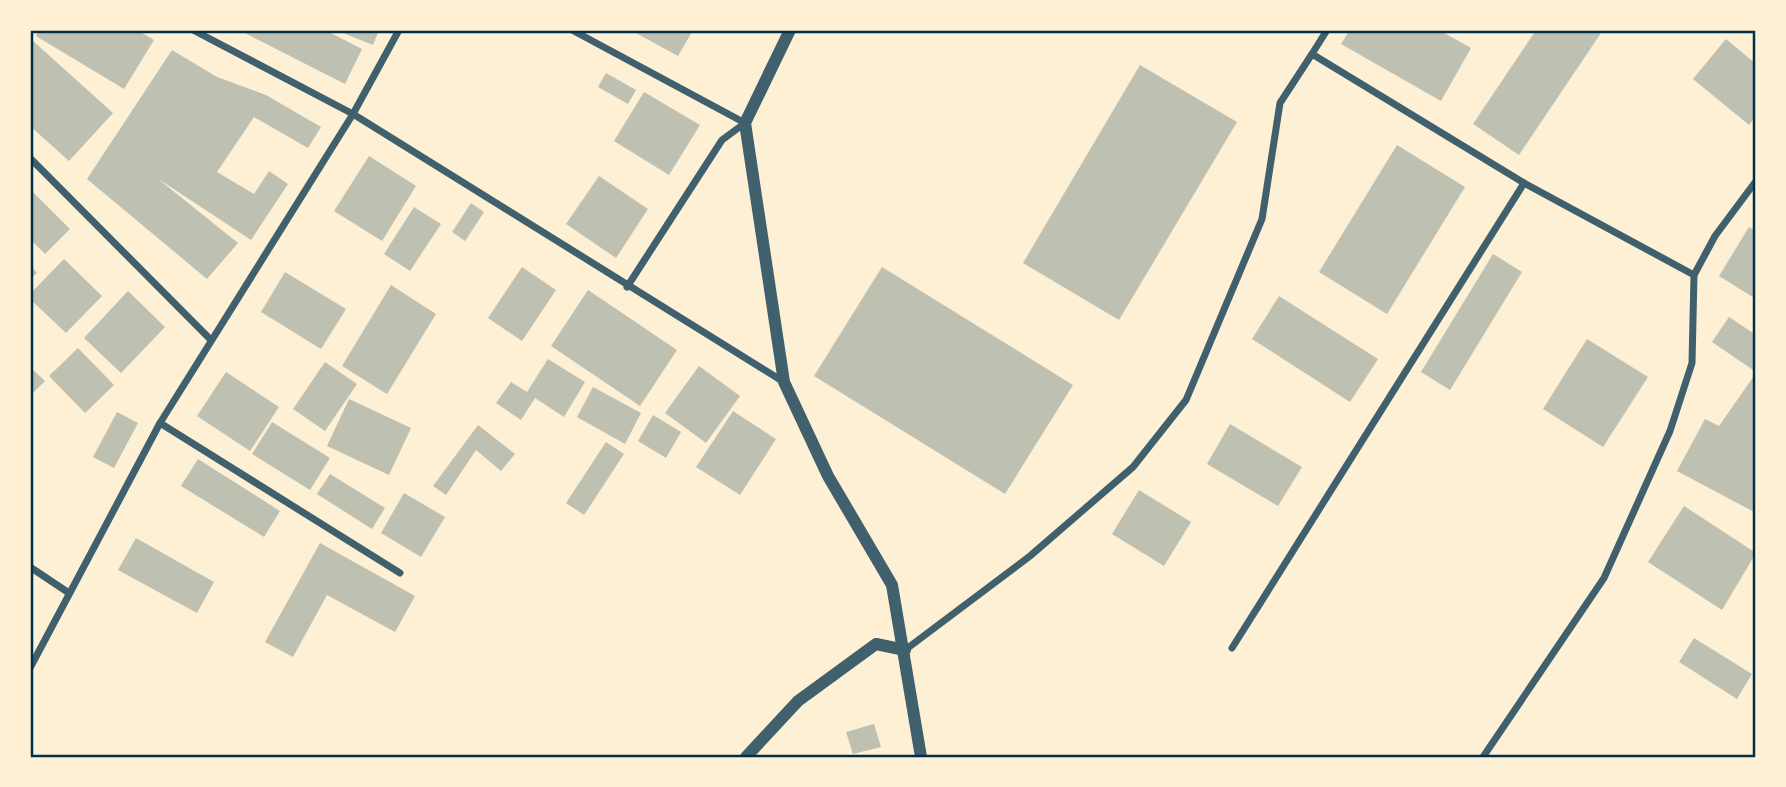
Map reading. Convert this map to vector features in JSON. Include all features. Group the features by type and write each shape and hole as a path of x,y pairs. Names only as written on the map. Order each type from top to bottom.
{"street":[{"path":"193,30 353,114 627,287 784,382"},
{"path":"30,668 160,423 353,114 399,30"},
{"path":"572,30 745,123"},
{"path":"627,287 722,140 745,123 790,30"},
{"path":"746,757 798,701 876,644 905,650 1030,556 1133,467 1186,400 1262,219 1280,103 1327,30"},
{"path":"1312,54 1524,183 1694,275"},
{"path":"745,123 784,382 828,476 892,585 921,757"},
{"path":"30,158 211,340"},
{"path":"1483,757 1604,578 1670,431 1692,363 1694,275 1715,236 1756,181"},
{"path":"1232,648 1524,183"},
{"path":"160,423 400,573"},
{"path":"30,567 69,593"}],"building":[{"path":"39,30 137,30 154,40 124,89 36,36"},
{"path":"239,30 325,30 362,49 345,84"},
{"path":"345,30 379,30 373,45 343,33"},
{"path":"693,30 678,56 634,32"},
{"path":"1350,30 1439,30 1471,48 1441,101 1341,44"},
{"path":"1536,30 1596,30 1601,33 1519,155 1473,124"},
{"path":"1726,39 1756,64 1756,116 1749,125 1693,79"},
{"path":"33,41 113,113 69,161 30,126 30,44"},
{"path":"172,50 217,77 266,95 321,127 308,148 254,117 217,172 254,194 269,171 288,184 251,240 157,178 238,243 207,279 87,179"},
{"path":"1140,65 1237,122 1119,320 1023,263"},
{"path":"606,73 636,90 628,104 598,87"},
{"path":"644,92 700,125 669,175 614,141"},
{"path":"1397,145 1465,187 1387,314 1319,272"},
{"path":"369,156 416,186 382,241 334,211"},
{"path":"599,176 648,209 616,258 566,224"},
{"path":"30,189 70,229 45,254 30,239"},
{"path":"471,203 484,212 465,241 452,232"},
{"path":"414,207 441,224 410,271 384,254"},
{"path":"1749,227 1756,231 1756,299 1719,276"},
{"path":"1493,254 1522,272 1450,390 1421,372"},
{"path":"64,259 102,296 66,333 30,299 30,294"},
{"path":"30,265 37,273 30,279"},
{"path":"522,267 556,290 522,341 488,318"},
{"path":"882,267 1073,385 1005,494 814,376"},
{"path":"285,272 346,309 321,349 261,312"},
{"path":"391,285 436,314 387,394 342,366"},
{"path":"588,290 677,350 640,406 551,346"},
{"path":"128,291 165,327 121,373 84,338"},
{"path":"1279,296 1378,359 1350,402 1252,339"},
{"path":"1729,317 1756,335 1756,372 1712,342"},
{"path":"1587,339 1648,377 1603,447 1543,409"},
{"path":"78,348 114,385 85,413 49,376"},
{"path":"548,359 585,382 564,417 535,398 521,420 496,403 511,382 527,392"},
{"path":"325,362 357,384 325,431 293,409"},
{"path":"699,366 740,396 706,443 665,413"},
{"path":"30,367 45,381 30,396"},
{"path":"226,372 279,407 250,451 197,416"},
{"path":"1756,373 1756,513 1677,471 1705,419 1719,426"},
{"path":"593,387 641,413 625,444 577,417"},
{"path":"349,399 411,428 389,475 327,446"},
{"path":"733,411 776,439 740,495 696,467"},
{"path":"117,412 138,423 114,468 93,457"},
{"path":"653,415 681,432 666,458 638,441"},
{"path":"272,422 330,458 310,490 252,454"},
{"path":"1230,424 1302,467 1278,506 1207,464"},
{"path":"478,425 515,454 501,471 476,450 446,495 433,486"},
{"path":"606,442 624,454 584,515 566,503"},
{"path":"198,459 280,511 264,537 181,486"},
{"path":"330,474 385,508 372,529 317,494"},
{"path":"1139,490 1191,522 1164,566 1112,534"},
{"path":"404,493 445,517 421,557 381,533"},
{"path":"1684,506 1756,553 1722,610 1648,562"},
{"path":"136,538 214,582 197,613 118,570"},
{"path":"320,543 415,596 395,632 327,595 293,657 265,642"},
{"path":"1694,638 1752,674 1737,699 1679,662"},
{"path":"874,724 881,747 853,754 846,732"}]}
